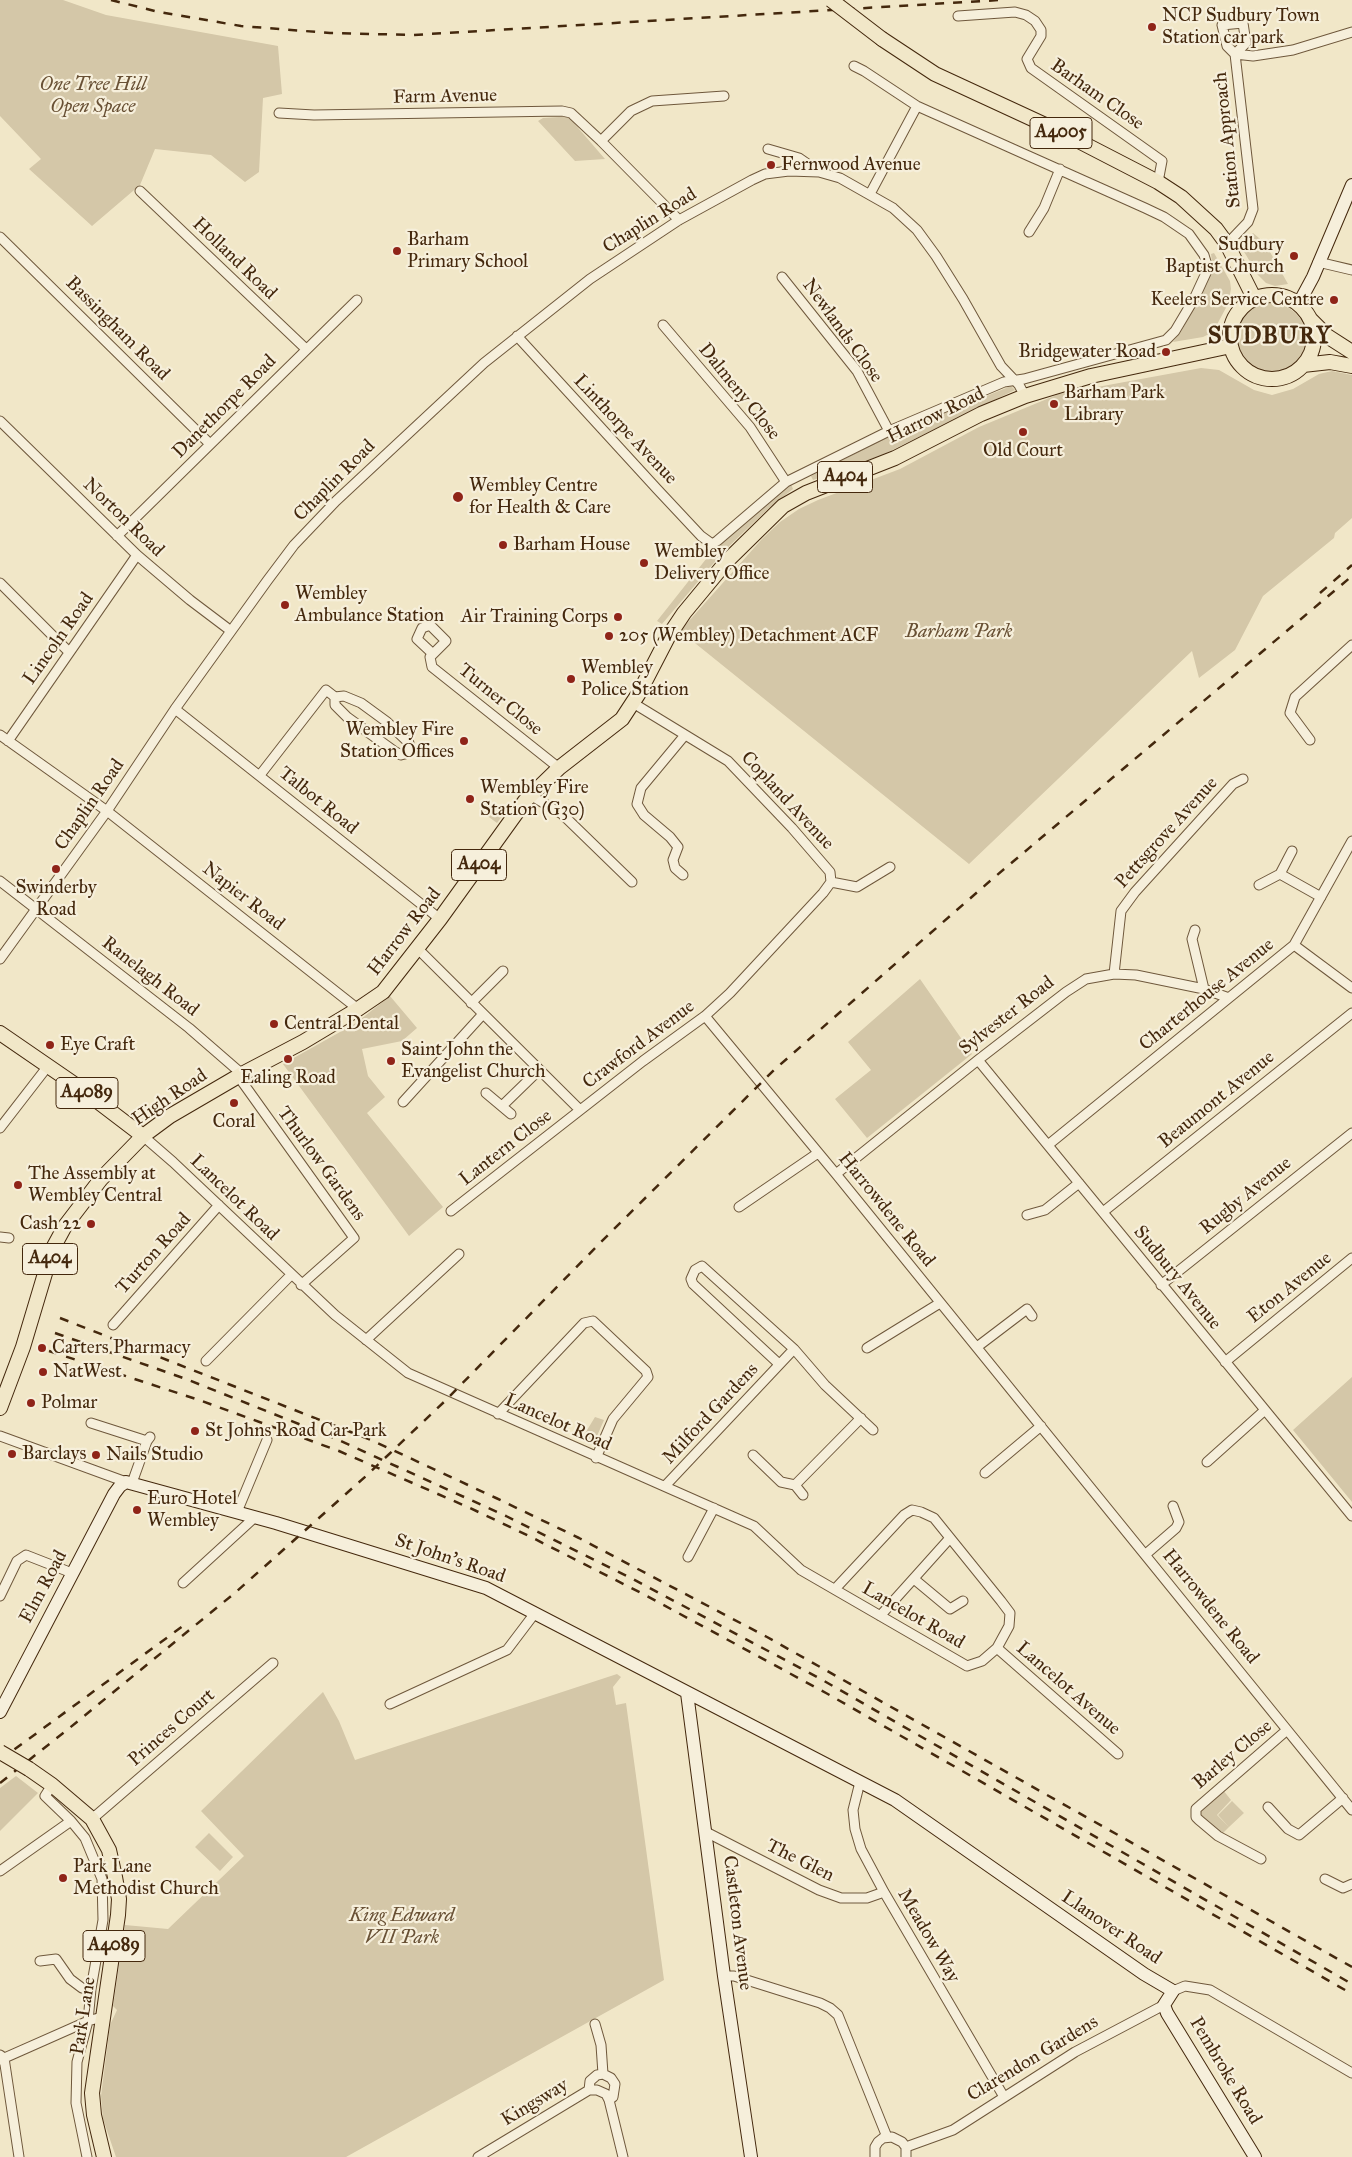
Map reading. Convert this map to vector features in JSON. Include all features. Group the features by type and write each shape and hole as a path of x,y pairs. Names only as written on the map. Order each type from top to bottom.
{"main road":[{"name":"A4005","path":"832,0 882,39 935,74 1067,135 1181,196 1216,228 1227,244 1254,298"},
{"path":"1310,319 1313,335 1312,350 1302,366 1293,373 1276,378 1257,376 1242,366 1231,346 1230,333 1236,314 1254,298 1271,295 1286,297 1299,303 1310,319 1327,336 1352,352"},
{"name":"Harrow Road","path":"358,1010 383,992 418,949 530,795 559,768 622,719 633,703 668,637 684,613 727,561 783,506 806,493 895,458 981,414 1025,396 1091,376 1231,346"},
{"path":"1302,366 1330,362 1352,366"},
{"name":"High Road","path":"0,1408 23,1347 52,1250 58,1236 80,1204 143,1136 170,1116 358,1010"},
{"name":"A4089","path":"0,1033 116,1114 143,1136"},
{"name":"Park Lane","path":"0,1752 52,1785 92,1819 109,1850 119,1899 117,1927 92,2093 94,2115 104,2157"}],"street":[{"name":"Barham Close","path":"958,16 1015,12 1026,15 1035,21 1041,30 1041,36 1027,59 1031,68 1162,161 1158,182"},
{"name":"Station Approach","path":"1227,244 1248,222 1253,209 1235,54 1253,56 1293,50 1352,32"},
{"path":"854,66 917,106 1060,170 1044,208 1029,232"},
{"path":"601,141 631,111 652,101 724,96"},
{"path":"870,194 917,106"},
{"name":"Farm Avenue","path":"279,113 314,115 562,111 571,114 601,141 679,220"},
{"name":"Chaplin Road","path":"768,149 798,158 819,172"},
{"name":"Chaplin Road","path":"0,958 107,811 176,709 294,545 336,501 462,382 590,278 679,220 765,174 789,170 819,172 840,178 893,208 917,230 963,299 1001,366 1025,396"},
{"name":"Harrow Road","path":"712,544 786,482 888,431 996,385 1166,340 1175,331 1194,299 1206,273 1207,264 1204,254 1189,234 1164,217 1060,170"},
{"path":"1299,303 1313,277 1352,185"},
{"name":"Holland Road","path":"140,191 306,350"},
{"name":"Bassingham Road","path":"0,237 210,444"},
{"path":"1318,262 1352,270"},
{"name":"Newlands Close","path":"782,277 857,371 888,431"},
{"name":"Danethorpe Road","path":"117,536 357,300"},
{"name":"Dalmeny Close","path":"663,325 750,427 786,482"},
{"name":"Linthorpe Avenue","path":"517,336 682,516 705,540 712,544"},
{"name":"Norton Road","path":"0,421 137,555 190,600 231,631"},
{"name":"Lincoln Road","path":"8,741 137,555"},
{"path":"0,584 69,652"},
{"path":"1310,740 1290,714 1295,697 1352,645"},
{"name":"Turner Close","path":"433,654 430,657 432,667 559,768"},
{"path":"260,775 326,690 335,697 344,696 361,703 388,722 409,743 409,749 405,754 400,755 394,751 348,717 335,705 335,697"},
{"name":"Copland Avenue","path":"633,703 728,761 792,828 830,872 831,882"},
{"name":"Talbot Road","path":"176,709 440,919"},
{"name":"Napier Road","path":"0,735 107,811 358,1010"},
{"path":"683,875 675,868 673,860 678,847 670,837 644,815 637,804 641,788 685,735"},
{"name":"Pettsgrove Avenue","path":"1114,974 1121,910 1233,784 1243,779"},
{"path":"530,795 562,814 632,882"},
{"name":"Charterhouse Avenue","path":"1048,1145 1294,945 1352,841"},
{"path":"1259,886 1280,874 1292,851"},
{"path":"831,882 857,887 890,867"},
{"path":"1280,874 1321,897"},
{"path":"0,881 37,908"},
{"name":"Crawford Avenue","path":"418,949 580,1110 705,1016 823,893 831,882"},
{"name":"Ranelagh Road","path":"37,908 213,1047 240,1075"},
{"path":"1194,930 1192,939 1204,989"},
{"path":"1294,945 1352,988"},
{"path":"471,1003 503,971"},
{"name":"Sylvester Road","path":"836,1174 978,1060 1079,983 1093,976 1114,974 1136,975 1204,989 1229,998"},
{"name":"Beaumont Avenue","path":"1103,1212 1352,1013"},
{"path":"403,1102 483,1014"},
{"name":"Harrowdene Road","path":"705,1016 1146,1554 1352,1810"},
{"name":"Sudbury Avenue","path":"978,1060 1352,1516"},
{"path":"0,1128 48,1066"},
{"path":"502,1106 539,1070"},
{"name":"Thurlow Gardens","path":"240,1075 354,1238 301,1285"},
{"path":"486,1093 511,1114"},
{"name":"Lantern Close","path":"451,1211 580,1110"},
{"name":"Rugby Avenue","path":"1161,1285 1352,1133"},
{"name":"Lancelot Road","path":"143,1136 219,1205 301,1285 408,1373 596,1458 666,1486 754,1526 801,1570 967,1666 982,1661 997,1648"},
{"path":"739,1207 818,1152"},
{"path":"1028,1215 1045,1210 1079,1183"},
{"name":"Turton Road","path":"113,1325 219,1205"},
{"path":"366,1340 459,1254"},
{"name":"Eton Avenue","path":"1225,1362 1352,1258"},
{"name":"Milford Gardens","path":"779,1364 693,1284 691,1279 695,1270 702,1266 794,1349 825,1384 873,1430"},
{"path":"206,1361 291,1275"},
{"path":"867,1348 940,1303"},
{"path":"977,1347 1027,1309"},
{"path":"498,1414 584,1323 593,1321 646,1371 648,1377 613,1419 596,1458"},
{"name":"Milford Gardens","path":"666,1486 794,1349"},
{"path":"1207,1462 1265,1410"},
{"path":"796,1485 860,1418"},
{"path":"91,1423 149,1439 129,1483"},
{"path":"985,1473 1041,1426"},
{"name":"St John's Road","path":"0,1436 129,1483 254,1518 276,1522 486,1588 860,1782"},
{"path":"237,1512 267,1440"},
{"path":"753,1455 781,1482 796,1485 803,1495"},
{"name":"Elm Road","path":"0,1712 114,1494 120,1486 129,1483"},
{"path":"1146,1554 1176,1528 1179,1522 1172,1506"},
{"path":"688,1557 714,1508"},
{"path":"835,1589 904,1515 912,1510 921,1512 934,1518 1010,1613 1010,1626 997,1648"},
{"path":"183,1583 254,1518"},
{"path":"880,1616 950,1538"},
{"path":"0,1596 17,1561 26,1555 72,1573"},
{"path":"914,1578 950,1609 962,1601"},
{"path":"390,1704 507,1650 535,1613"},
{"name":"Lancelot Avenue","path":"997,1648 1118,1754"},
{"name":"Princes Court","path":"92,1819 273,1663"},
{"name":"Castleton Avenue","path":"687,1693 724,1976 751,2157"},
{"name":"Barley Close","path":"1261,1859 1218,1836 1196,1817 1196,1809 1287,1730"},
{"name":"Meadow Way","path":"860,1782 853,1810 855,1829 861,1850 1004,2097"},
{"name":"Llanover Road","path":"860,1782 895,1800 1144,1974 1173,1991"},
{"name":"Park Lane","path":"52,1785 45,1796 85,1838 102,1879 104,1920 91,1989 88,2021 76,2062 76,2103 87,2157"},
{"path":"1268,1808 1288,1829 1299,1836 1343,1798"},
{"path":"0,1871 71,1822"},
{"name":"The Glen","path":"706,1832 819,1890 841,1898 867,1898 884,1892"},
{"path":"1325,1879 1343,1888 1352,1884"},
{"path":"40,1962 56,1959 70,1979 82,1988 91,1989"},
{"path":"724,1976 734,1976 820,2003 838,2015 887,2137"},
{"path":"1173,1991 1185,1986 1210,1990 1352,2073"},
{"name":"Clarendon Gardens","path":"906,2152 954,2130 1075,2052 1164,2005 1173,1991"},
{"name":"Pembroke Road","path":"1164,2005 1255,2157"},
{"path":"19,2157 1,2058 88,2021 102,2017"},
{"path":"595,2024 601,2045 603,2074"},
{"path":"588,2090 590,2081 596,2075 603,2074 611,2078 615,2084 613,2097 609,2100 623,2157"},
{"name":"Kingsway","path":"478,2157 588,2090 597,2090 606,2094 609,2100"},
{"path":"874,2157 875,2147 878,2142 887,2137 898,2138 906,2152"}],"green space":[{"name":"One Tree Hill Open Space","path":"0,0 63,0 106,15 278,46 282,94 263,98 259,172 245,182 211,155 155,149 140,185 92,226 29,169 41,159 0,116"},
{"path":"567,117 605,159 575,161 538,121 543,118"},
{"path":"1253,233 1265,243 1288,284 1275,286 1266,283 1258,275 1243,250 1244,243"},
{"path":"1214,253 1230,281 1231,289 1228,304 1213,332 1203,337 1173,342 1181,332 1213,270 1211,254"},
{"path":"1278,303 1291,309 1300,318 1304,324 1306,338 1304,352 1296,363 1285,371 1264,373 1257,371 1246,363 1238,352 1236,331 1238,324 1246,313 1257,305"},
{"name":"Barham Park","path":"1201,368 1219,370 1254,390 1272,395 1293,389 1319,374 1332,371 1352,375 1352,518 1335,533 1334,538 1263,596 1235,650 1199,678 1192,651 969,864 680,631 762,539 780,522 799,509 900,469 979,427 1059,394"},
{"path":"1011,386 1015,390 882,455 813,480 811,476 896,433"},
{"path":"791,484 793,489 769,508 724,551 662,624 657,621 710,554"},
{"path":"488,805 503,815 497,823 482,812"},
{"path":"920,979 972,1054 867,1138 835,1099 871,1070 848,1042"},
{"path":"390,996 417,1028 402,1041 362,1049 368,1076 385,1097 367,1113 443,1207 409,1236 283,1064 356,1023"},
{"path":"1352,1377 1352,1502 1293,1430"},
{"path":"595,1417 604,1420 593,1445 581,1440"},
{"name":"King Edward VII Park","path":"617,1674 621,1677 613,1687 616,1705 626,1703 664,1980 346,2157 116,2157 103,2119 101,2096 110,2025 117,2010 113,2006 125,1925 168,1929 244,1856 201,1811 323,1692 339,1721 355,1760"},
{"path":"16,1776 38,1793 0,1831 0,1788"},
{"path":"1223,1790 1231,1800 1217,1815 1229,1827 1221,1835 1200,1815 1200,1809"},
{"path":"1232,1801 1244,1813 1229,1827 1218,1815"},
{"path":"209,1833 233,1857 220,1871 195,1847"}],"railway":[{"path":"111,0 159,12 241,26 330,33 413,35 1000,0"},
{"path":"1320,593 1352,565"},
{"path":"0,1783 236,1592 366,1476 445,1401 774,1070 990,881 1352,576"},
{"path":"60,1318 371,1440 579,1538 767,1637 1352,1967"},
{"path":"55,1333 186,1379 334,1438 506,1516 629,1577 819,1678 1352,1984"},
{"path":"49,1351 199,1400 339,1451 529,1536 645,1595 826,1693 1352,1994"},
{"path":"0,1760 187,1623"}],"place":[{"name":"NCP Sudbury Town Station car park","path":"1152,27"},
{"name":"Fernwood Avenue","path":"771,165"},
{"name":"Barham Primary School","path":"397,251"},
{"name":"Sudbury Baptist Church","path":"1294,256"},
{"name":"Keelers Service Centre","path":"1334,300"},
{"name":"Bridgewater Road","path":"1166,352"},
{"name":"Barham Park Library","path":"1054,404"},
{"name":"Old Court","path":"1023,432"},
{"name":"Wembley Centre for Health & Care","path":"458,497"},
{"name":"Barham House","path":"503,545"},
{"name":"Wembley Delivery Office","path":"644,563"},
{"name":"Wembley Ambulance Station","path":"285,605"},
{"name":"Air Training Corps","path":"618,617"},
{"name":"205 (Wembley) Detachment ACF","path":"609,636"},
{"name":"Wembley Police Station","path":"571,679"},
{"name":"Wembley Fire Station Offices","path":"464,741"},
{"name":"Wembley Fire Station (G30)","path":"470,799"},
{"name":"Swinderby Road","path":"56,869"},
{"name":"Central Dental","path":"274,1024"},
{"name":"Eye Craft","path":"50,1045"},
{"name":"Ealing Road","path":"288,1059"},
{"name":"Saint John the Evangelist Church","path":"391,1061"},
{"name":"Coral","path":"234,1103"},
{"name":"The Assembly at Wembley Central","path":"18,1185"},
{"name":"Cash 22","path":"91,1224"},
{"name":"Carters Pharmacy","path":"42,1348"},
{"name":"NatWest","path":"43,1372"},
{"name":"Polmar","path":"31,1403"},
{"name":"St Johns Road Car Park","path":"195,1431"},
{"name":"Barclays","path":"12,1454"},
{"name":"Nails Studio","path":"96,1455"},
{"name":"Euro Hotel Wembley","path":"137,1510"},
{"name":"Park Lane Methodist Church","path":"63,1878"}],"district":[{"name":"SUDBURY","path":"1270,337"}]}
